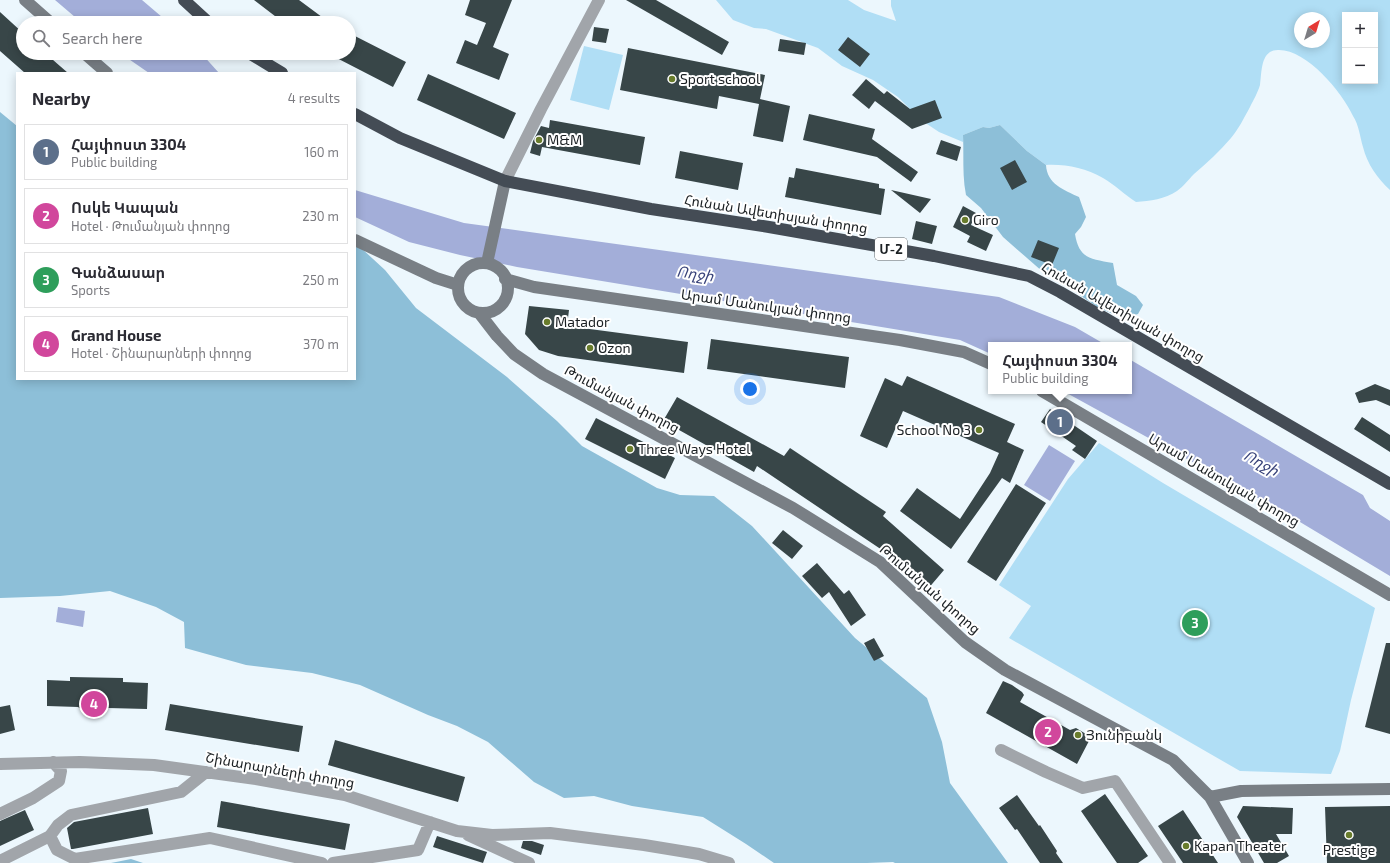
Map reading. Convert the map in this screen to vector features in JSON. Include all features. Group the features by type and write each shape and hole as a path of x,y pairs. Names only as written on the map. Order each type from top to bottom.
{"highway":[{"path":"184,0 201,16"},
{"path":"261,60 280,72"},
{"name":"Հունան Ավետիսյան փողոց","path":"356,115 400,138 505,181 651,209 769,227 934,256 1029,276 1060,292 1390,484"}],"street":[{"path":"26,0 43,16"},
{"path":"487,262 500,197 505,181 541,109 599,0"},
{"path":"92,60 106,72"},
{"path":"356,240 436,278 458,285"},
{"path":"436,278 464,270 474,264 487,262 503,273 506,280 508,288 507,295 502,304 495,310 480,314 464,305 460,298 458,282 464,270"},
{"name":"Արամ Մանուկյան փողոց","path":"505,279 534,287 900,340 964,352 988,363"},
{"name":"Արամ Մանուկյան փողոց","path":"507,295 534,287"},
{"path":"495,310 497,336"},
{"name":"Թումանյան փողոց","path":"480,314 497,336 514,354 543,374 793,508 880,562 965,642 1005,670 1173,760 1210,797 1248,863"},
{"name":"Արամ Մանուկյան փողոց","path":"1047,394 1390,595"},
{"path":"1001,750 1083,788 1115,781 1170,863"},
{"path":"0,814 33,798 59,782 61,771 53,762"},
{"name":"Շինարարների փողոց","path":"0,764 80,762 154,765 206,772 256,779 345,795 457,831 492,835 550,833 699,854 729,863"},
{"path":"0,862 50,836 58,825 71,815 181,792 206,772"},
{"path":"1210,797 1241,791 1390,789"},
{"path":"334,863 418,850 430,822"},
{"path":"457,831 529,863"},
{"path":"50,836 57,850 75,859 210,838 322,863"}],"shaded area":[{"path":"716,0 848,0 864,10 896,21 891,6 891,0 1390,0 1390,190 1377,176 1370,165 1365,153 1357,123 1341,96 1312,65 1301,57 1290,52 1279,50 1273,51 1268,53 1265,57 1260,85 1250,107 1234,135 1213,157 1181,188 1172,194 1157,199 1136,202 1107,181 1082,169 1061,165 1046,165 1027,151 1000,125 989,128 983,127 963,135 963,142 939,132 921,120 898,97 873,80 842,66 818,48 766,29 754,28 733,20"},
{"path":"584,46 623,55 609,110 570,100"},
{"path":"0,112 16,125 16,380 356,380 356,245 360,247 385,270 416,308 507,377 557,421 582,446 657,488 680,495 714,496 752,526 855,638 927,698 942,742 950,783 1008,863 774,863 703,817 632,806 594,796 564,798 534,782 488,742 457,726 360,685 312,673 246,665 185,648 184,622 156,607 110,591 60,596 0,598"},
{"path":"1000,125 1027,151 1046,165 1049,177 1057,186 1079,197 1086,217 1081,227 1075,234 1080,249 1092,259 1113,263 1117,285 1136,296 1143,305 1138,314 1128,317 1118,316 1099,308 1081,296 1065,282 1043,272 1003,237 981,208 966,195 963,135 983,127 989,128"},
{"path":"1099,443 1163,483 1375,608 1351,700 1340,751 1331,774 1240,771 1009,638 1031,606 999,585 1068,479"},
{"path":"131,859 143,863 111,863"}],"water":[{"path":"55,0 142,0 161,16 74,16"},
{"path":"130,60 207,60 218,72 148,72"},
{"name":"Ողջի","path":"356,190 464,223 999,297 1075,327 1101,342 988,342 988,353 960,340 517,267 409,242 356,217"},
{"name":"Ողջի","path":"1132,361 1363,495 1370,508 1390,521 1390,576 1285,513 1068,394 1132,394"},
{"path":"1049,445 1075,461 1050,501 1024,485"},
{"path":"58,607 85,611 83,627 56,622"}],"building":[{"path":"254,0 299,0 321,16 275,16"},
{"path":"470,0 512,0 493,47 509,54 499,80 456,63 465,40 477,45 486,23 465,15"},
{"path":"626,0 656,0 729,42 722,55"},
{"path":"0,12 16,27 16,60 53,60 67,72 24,72 0,51"},
{"path":"594,27 609,29 606,43 592,41"},
{"path":"356,37 406,62 393,87 341,60 356,60"},
{"path":"848,37 870,54 860,67 838,50"},
{"path":"780,39 806,43 804,55 778,51"},
{"name":"Sport school","path":"628,48 765,75 760,99 790,106 783,142 753,136 759,104 719,96 717,109 620,90"},
{"path":"428,74 516,113 504,139 417,100"},
{"path":"866,79 884,94 887,91 910,109 935,100 942,118 912,129 875,101 869,109 852,95"},
{"path":"809,114 875,129 872,139 918,172 911,182 877,157 803,140"},
{"path":"550,120 645,137 640,165 542,147 540,156 530,153 533,141 541,126 549,128"},
{"path":"941,140 961,147 957,161 936,154"},
{"path":"680,151 743,163 738,190 675,178"},
{"path":"1015,160 1027,182 1012,190 1000,168"},
{"path":"796,168 879,184 879,188 885,189 881,215 785,197 789,177 794,178"},
{"path":"891,190 931,199 920,213"},
{"path":"963,206 976,213 971,225 993,235 986,251 967,242 970,236 953,227"},
{"path":"916,221 937,226 932,244 912,239"},
{"path":"1038,240 1059,248 1052,265 1031,257"},
{"path":"529,306 569,310 567,326 688,342 684,373 558,356 539,350 525,334"},
{"path":"711,339 849,357 845,388 707,369"},
{"name":"School No 3","path":"907,376 1015,424 1007,442 1024,450 1010,483 1002,478 951,549 900,511 917,488 960,519 990,473 999,453 903,411 887,448 860,436 885,378 902,386"},
{"path":"1375,384 1390,390 1390,406 1376,400 1359,403 1355,393"},
{"path":"677,397 784,456 790,448 886,512 883,516 944,570 927,590 889,557 891,556 757,466 754,472 663,421"},
{"path":"1050,409 1097,441 1085,459 1072,450 1076,446 1041,422"},
{"path":"1362,417 1390,435 1390,452 1354,429"},
{"name":"Three Ways Hotel","path":"596,418 675,458 665,479 585,439"},
{"path":"1016,484 1046,503 996,581 967,562"},
{"path":"783,530 803,546 792,559 772,543"},
{"path":"817,563 844,594 849,590 866,615 851,626 829,592 822,598 802,576"},
{"path":"874,638 884,656 874,661 864,643"},
{"path":"1386,643 1390,643 1390,734 1365,727"},
{"path":"70,677 123,678 123,682 148,683 147,709 108,708 103,711 84,711 78,707 47,706 47,680 70,681"},
{"path":"1003,681 1022,692 1024,695 1020,702 1070,730 1076,728 1086,734 1090,739 1077,764 986,713"},
{"path":"170,704 303,726 299,752 165,730"},
{"path":"10,705 15,730 0,734 0,707"},
{"path":"335,740 465,777 458,802 328,765"},
{"path":"1105,794 1148,856 1138,863 1117,863 1081,811"},
{"path":"1017,795 1039,826 1040,825 1063,863 1040,863 1017,829 1015,830 999,808"},
{"path":"221,801 350,824 345,850 217,827"},
{"path":"1243,806 1293,808 1292,834 1276,834 1289,856 1277,863 1264,863 1237,817"},
{"name":"Prestige","path":"1390,806 1390,863 1327,863 1325,807"},
{"path":"148,808 153,834 71,849 67,828 74,822"},
{"path":"25,810 34,830 0,846 0,821"},
{"path":"1183,810 1218,863 1183,863 1158,826"},
{"path":"437,836 487,852 483,863 433,847"},
{"path":"523,841 532,841 544,845 541,855 521,848"}],"place":[{"name":"Sport school","path":"672,79"},
{"name":"M&M","path":"539,140"},
{"name":"Giro","path":"965,220"},
{"name":"Matador","path":"547,322"},
{"name":"Ozon","path":"590,348"},
{"name":"Հայփոստ 3304","path":"1060,422"},
{"name":"School No 3","path":"979,430"},
{"name":"Three Ways Hotel","path":"630,449"},
{"name":"Գանձասար","path":"1195,623"},
{"name":"Grand House","path":"94,704"},
{"name":"Ոսկե Կապան","path":"1048,732"},
{"name":"Յունիբանկ","path":"1078,735"},
{"name":"Prestige","path":"1349,835"},
{"name":"Kapan Theater","path":"1186,846"}]}
